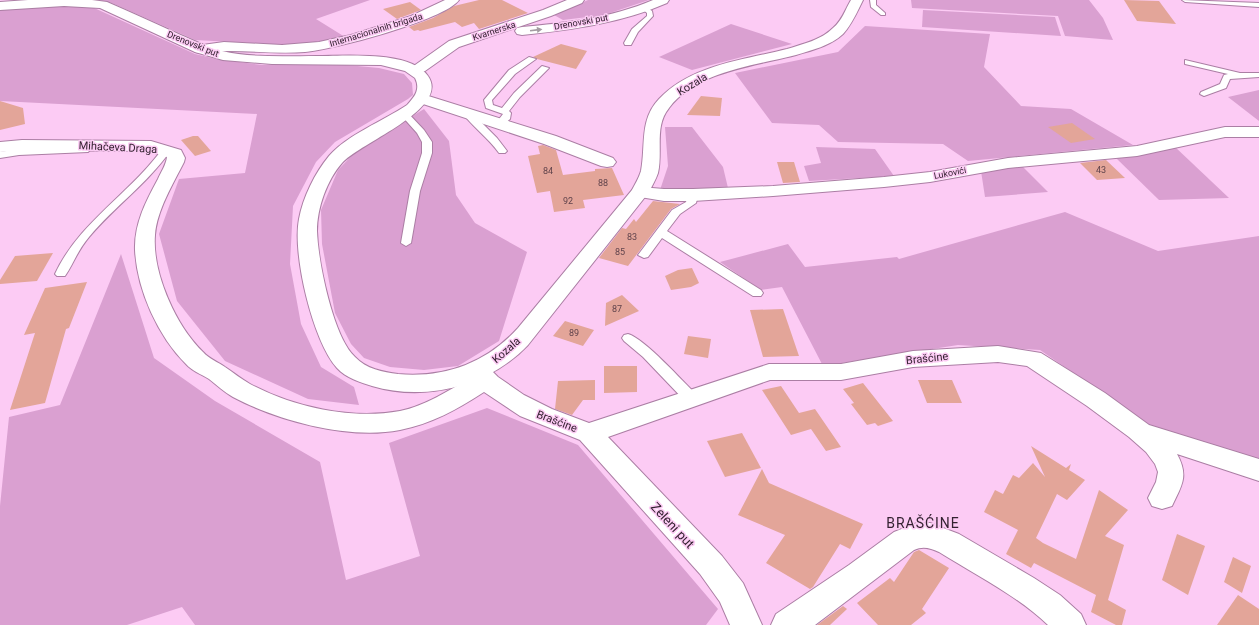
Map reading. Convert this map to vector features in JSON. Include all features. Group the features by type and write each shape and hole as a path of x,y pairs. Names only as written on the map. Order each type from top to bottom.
{"street":[{"name":"Internacionalnih brigada","path":"200,49 221,46 293,49 322,46 346,41 433,12 453,0"},
{"name":"Kvarnerska","path":"415,70 425,65 446,48 578,0"},
{"name":"Drenovski put","path":"497,30 515,32 557,27 607,18 644,8 663,0"},
{"name":"Kozala","path":"422,99 404,114 355,142 344,151 330,168 316,194 307,231 316,289 326,331 339,357 347,364 369,376 393,381 421,383 482,375 526,332 640,192 649,174 650,134 652,123 663,104 670,97 683,86 708,74 806,47 830,37 842,27 857,0"},
{"name":"Drenovski put","path":"0,6 68,1 103,5 200,49 223,56 255,60 381,60 394,62 415,70"},
{"path":"415,70 424,79 425,86 422,99 465,112 502,117 550,140 607,162"},
{"name":"Lukovići","path":"640,192 653,194 694,195 773,191 930,177 1008,163 1137,151 1226,132 1259,132"},
{"name":"Mihačeva Draga","path":"0,147 22,145 151,146 175,154 176,158 158,198 145,233 144,255 152,283 172,329 195,359 246,392 279,407 315,416 360,423 398,422 425,414 444,405 482,375"},
{"name":"Brašćine","path":"482,375 516,404 589,433 769,372 842,372 913,359 998,354 1033,359 1145,434 1163,453 1171,471 1168,487 1162,498"},
{"name":"Zeleni put","path":"589,433 711,565 732,593 746,625"},
{"name":"Brašćine","path":"1145,434 1259,470"},
{"path":"787,625 798,619 860,575 883,556 917,535 930,535 949,543 1024,588 1049,605 1070,625"}],"lane":[{"path":"873,0 873,6 883,14"},
{"path":"1184,0 1259,5"},
{"path":"628,43 634,31 650,16 650,12 644,8"},
{"path":"532,59 512,72 488,100 488,106 502,117 517,95 545,68"},
{"path":"1188,62 1240,74 1259,75"},
{"path":"1204,94 1223,86 1227,77 1240,74"},
{"path":"465,112 471,121 494,139 502,151"},
{"path":"404,114 421,132 427,142 427,153 415,191 406,243"},
{"path":"0,155 19,152 116,149 133,146"},
{"path":"61,274 66,260 76,245 144,178 166,150"},
{"path":"644,255 676,212 691,203 694,195"},
{"path":"661,232 757,293"},
{"path":"628,338 647,354 692,399"}],"shaded area":[{"path":"98,0 370,0 316,19 345,37 304,44 271,44 195,40 112,3"},
{"path":"588,0 649,0 604,15 563,20 554,15"},
{"path":"911,0 1089,0 1103,18 1113,40 1065,36 1058,16 912,8"},
{"path":"45,4 92,7 195,54 216,59 262,65 336,64 379,68 404,74 412,83 413,95 408,99 335,142 316,162 293,206 290,264 301,324 321,367 354,387 359,405 308,399 225,361 177,301 159,234 179,179 245,173 257,114 0,101 0,9"},
{"path":"923,10 1055,17 1061,36 922,27"},
{"path":"731,24 792,44 692,70 659,57"},
{"path":"865,26 990,34 984,67 1021,106 1071,109 1133,145 968,161 943,144 838,142 819,125 772,123 735,73 838,52"},
{"path":"1259,90 1259,121 1228,97"},
{"path":"424,109 449,141 456,195 475,223 527,252 499,341 458,366 424,370 390,367 364,358 351,344 335,313 322,244 321,210 338,170 358,149"},
{"path":"665,127 692,127 723,167 728,188 660,190 668,166"},
{"path":"1174,146 1229,198 1159,200 1116,158"},
{"path":"816,147 875,149 894,176 809,181 804,166 821,163"},
{"path":"1022,166 1048,192 985,197 981,171"},
{"path":"1065,212 1158,251 1259,236 1259,466 1162,434 1040,350 958,345 823,366 782,287 761,290 720,262 788,244 805,267 897,257 899,259"},
{"path":"121,254 154,358 215,401 320,462 346,580 420,556 389,443 487,408 578,445 718,609 706,625 195,625 182,607 127,625 0,625 0,506 9,417 60,405"}],"building":[{"path":"479,0 502,0 528,13 479,29 474,23 462,27 455,22 420,31 414,31 409,27 433,18 454,6"},
{"path":"1124,0 1159,1 1176,24 1137,21"},
{"path":"410,2 421,10 397,19 383,9"},
{"path":"561,44 587,51 576,69 533,57"},
{"path":"701,96 722,98 720,116 687,115"},
{"path":"0,101 23,108 25,124 0,130"},
{"path":"1072,123 1095,139 1071,143 1048,127"},
{"path":"198,136 211,151 195,156 181,140"},
{"path":"543,145 556,150 563,175 595,171 595,169 612,168 624,195 583,200 585,208 554,212 550,191 537,193 528,156 540,154 538,146"},
{"path":"1106,160 1125,178 1097,180 1080,163"},
{"path":"777,162 794,162 800,182 783,183"},
{"path":"653,201 680,204 671,209 628,266 599,258 622,228 626,229 634,219 636,222"},
{"path":"53,253 37,281 0,284 0,280 15,256"},
{"path":"692,268 699,283 691,287 671,290 665,276 678,270"},
{"path":"87,282 69,328 66,329 45,403 10,410 35,333 24,335 45,288"},
{"path":"622,295 639,311 605,326 606,303"},
{"path":"783,309 799,356 763,357 750,310"},
{"path":"565,321 594,330 583,346 553,336"},
{"path":"688,336 711,339 708,358 684,354"},
{"path":"604,366 637,366 637,392 604,393"},
{"path":"595,380 595,400 583,400 572,415 555,409 558,381"},
{"path":"918,380 952,380 962,403 927,403"},
{"path":"863,383 893,421 878,426 875,423 867,425 851,404 854,403 843,389"},
{"path":"781,386 799,413 815,409 841,447 826,451 811,429 791,435 762,390"},
{"path":"742,433 761,468 725,477 707,441"},
{"path":"1031,446 1066,468 1071,464 1069,470 1085,480 1067,500 1057,494 1036,538 1043,543 1076,559 1099,490 1128,510 1105,536 1124,545 1108,600 1126,610 1122,625 1116,625 1091,612 1096,595 1034,563 1031,568 1006,554 1018,530 984,512 995,490 1003,494 1013,475 1019,478 1033,463 1045,477"},
{"path":"762,469 769,483 863,524 850,549 840,544 813,587 810,589 766,563 785,535 738,515"},
{"path":"1177,534 1205,546 1188,595 1162,580"},
{"path":"919,550 949,568 922,609 926,613 911,625 878,625 857,603 890,578 894,582 914,552"},
{"path":"1233,557 1251,566 1242,593 1224,582"},
{"path":"1238,595 1259,609 1259,625 1217,625"},
{"path":"843,606 847,609 830,625 817,625"}],"district":[{"name":"BRAŠĆINE","path":"923,523"}]}
